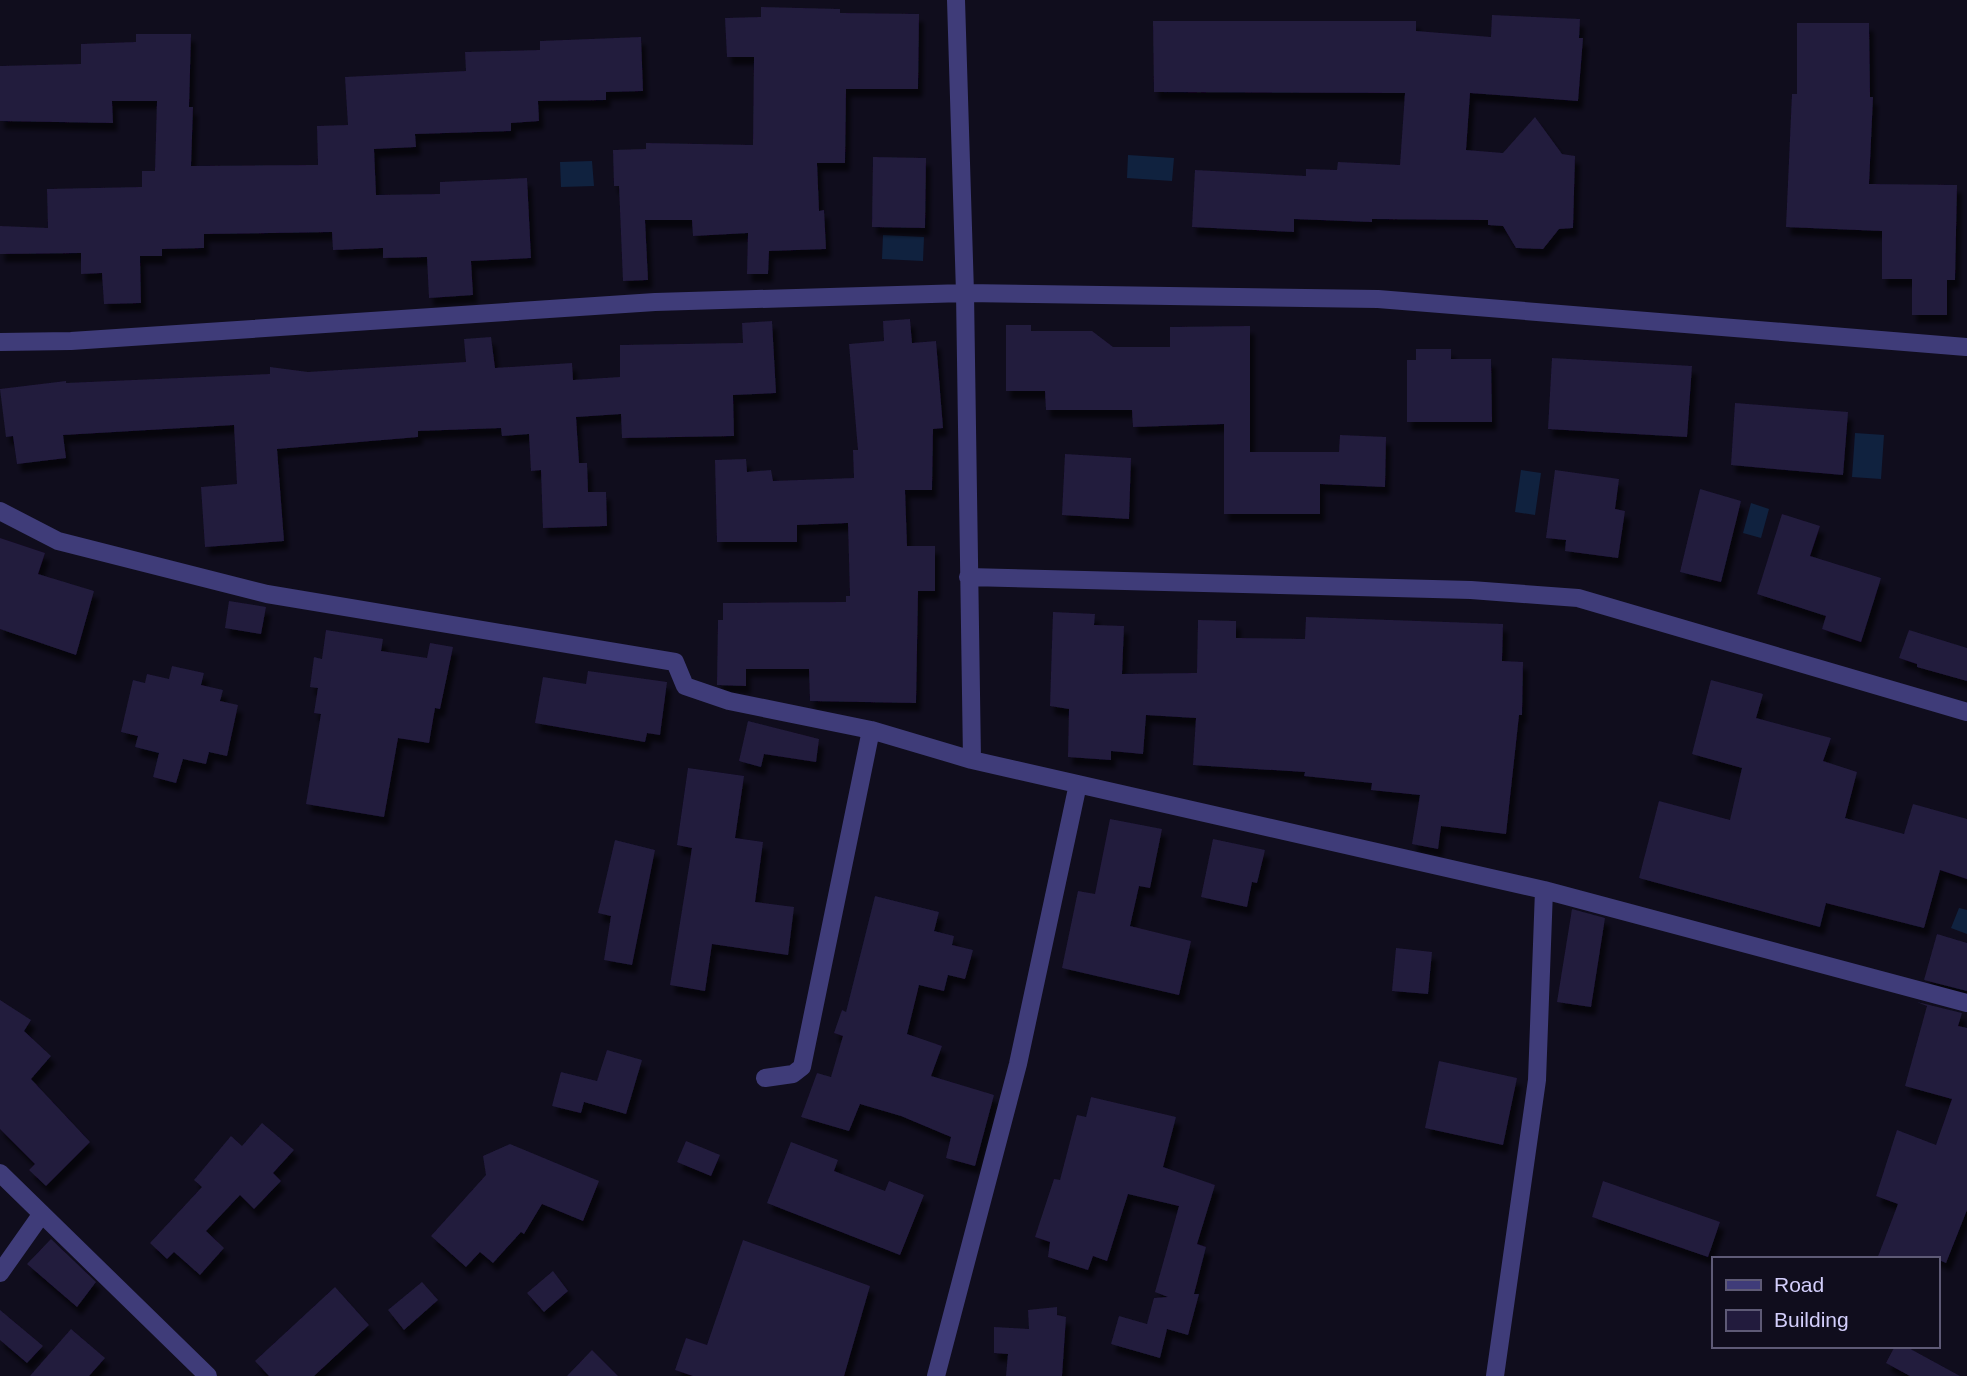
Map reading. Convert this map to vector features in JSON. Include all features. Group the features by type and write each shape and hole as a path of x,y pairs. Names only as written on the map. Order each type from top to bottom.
{"street":[{"path":"956,0 965,292 972,760"},
{"path":"0,342 71,341 655,302 965,292 1378,299 1966,346"},
{"path":"0,511 58,541 267,594 675,662 685,685 729,701 872,730 972,760 1544,890 1967,1003"},
{"path":"968,577 1471,590 1578,598 1967,712"},
{"path":"765,1079 793,1074 803,1067 872,730"},
{"path":"936,1376 1018,1064 1078,785"},
{"path":"1495,1376 1537,1080 1544,890"},
{"path":"0,1173 208,1376"},
{"path":"0,1273 41,1215"}],"water":[{"path":"1128,155 1174,158 1172,181 1127,178"},
{"path":"592,161 594,186 561,187 560,162"},
{"path":"883,235 924,237 923,261 882,259"},
{"path":"1855,433 1884,435 1881,479 1852,477"},
{"path":"1521,470 1541,473 1535,515 1515,512"},
{"path":"1751,503 1769,509 1761,538 1743,533"},
{"path":"1959,908 1967,910 1967,934 1951,928"}],"building":[{"path":"761,7 840,9 840,13 919,14 918,89 846,89 845,163 817,163 819,211 824,210 826,249 769,251 768,274 747,274 748,233 693,236 692,220 645,220 648,280 623,281 619,186 614,186 613,150 646,149 646,143 753,145 754,57 727,57 725,18 761,17"},
{"path":"1492,15 1580,19 1579,38 1583,38 1578,101 1470,93 1466,150 1503,153 1535,117 1562,154 1575,156 1573,228 1559,229 1543,249 1516,248 1503,226 1488,225 1488,220 1372,219 1372,222 1294,219 1294,232 1192,227 1195,170 1306,176 1306,169 1337,170 1338,162 1400,165 1405,93 1154,92 1153,21 1416,21 1416,31 1491,37"},
{"path":"1797,23 1869,23 1870,97 1873,97 1869,184 1957,185 1955,280 1947,280 1947,315 1912,315 1912,279 1882,279 1882,231 1786,227 1792,94 1797,94"},
{"path":"136,34 191,34 191,166 318,165 317,126 348,125 345,77 466,71 465,52 540,50 540,41 641,37 643,91 606,92 606,100 538,101 539,121 511,123 511,131 415,134 416,147 374,149 376,195 440,194 440,182 527,178 531,258 471,261 473,295 429,298 427,257 383,258 383,248 333,250 332,232 204,234 204,248 162,249 162,256 140,256 141,303 104,304 102,273 81,274 81,253 0,254 0,226 48,228 47,189 142,187 142,171 155,171 157,101 112,101 113,123 0,121 0,66 81,64 81,44 136,42"},
{"path":"873,157 926,158 925,228 872,227"},
{"path":"910,319 912,343 936,341 943,428 933,429 932,490 905,490 907,546 935,546 935,591 918,591 916,703 810,701 809,669 746,669 746,686 717,685 718,620 723,620 723,603 846,602 846,596 850,596 848,523 797,525 797,542 717,542 715,460 746,459 747,472 771,470 773,481 854,478 853,450 858,450 849,344 884,341 883,321"},
{"path":"772,321 776,393 733,395 734,436 622,438 621,414 576,417 579,463 587,463 588,492 606,492 607,526 543,528 541,470 531,471 529,434 502,436 501,428 418,431 418,437 277,449 284,541 205,547 201,487 237,484 234,425 63,435 66,458 17,464 13,436 6,437 0,389 66,381 270,374 270,367 308,372 466,362 464,339 491,337 495,368 572,363 573,380 620,377 620,345 743,343 742,323"},
{"path":"1006,325 1031,325 1031,331 1092,331 1113,347 1170,347 1170,327 1250,326 1250,452 1339,452 1340,435 1386,437 1385,487 1320,484 1320,514 1224,514 1224,424 1133,427 1132,410 1046,410 1045,391 1006,391"},
{"path":"1416,349 1451,349 1451,359 1491,359 1492,422 1407,422 1407,360 1416,360"},
{"path":"1552,358 1692,366 1687,437 1548,429"},
{"path":"1735,403 1848,412 1843,475 1731,465"},
{"path":"1065,454 1131,458 1129,519 1062,515"},
{"path":"1555,470 1619,479 1615,509 1625,511 1618,558 1565,551 1566,540 1546,538"},
{"path":"1700,489 1741,501 1721,582 1680,572"},
{"path":"1782,514 1820,526 1810,556 1881,578 1861,642 1822,629 1826,616 1757,594"},
{"path":"0,538 45,553 38,574 94,591 76,655 0,629"},
{"path":"229,601 266,607 261,634 225,628"},
{"path":"1053,612 1095,614 1094,625 1124,626 1122,674 1197,673 1198,620 1236,621 1236,638 1305,639 1306,617 1503,624 1502,661 1523,662 1522,715 1519,715 1506,834 1441,826 1438,849 1412,844 1420,795 1371,790 1372,783 1304,776 1305,772 1193,765 1196,718 1146,715 1143,754 1111,751 1111,760 1068,757 1069,709 1050,706"},
{"path":"326,630 383,639 381,651 427,658 430,643 453,647 440,709 435,708 429,743 398,738 384,817 306,804 321,714 314,713 318,688 310,687 314,657 322,659"},
{"path":"1909,630 1967,648 1967,681 1917,667 1917,664 1899,658"},
{"path":"172,666 204,673 201,685 223,690 220,701 238,705 227,756 209,752 206,764 183,759 176,783 153,777 159,753 135,747 138,736 121,732 133,680 145,683 147,674 169,679"},
{"path":"588,671 667,682 660,735 647,733 645,742 535,723 543,677 586,684"},
{"path":"1711,680 1763,694 1756,718 1831,738 1823,761 1857,772 1845,818 1904,834 1913,804 1967,819 1967,879 1940,870 1924,928 1826,903 1820,927 1639,878 1659,801 1730,820 1742,768 1692,754"},
{"path":"748,721 819,739 816,762 764,754 761,767 739,761"},
{"path":"688,768 744,776 735,838 763,842 755,902 794,907 788,955 712,944 705,991 670,985 692,848 677,845"},
{"path":"1110,819 1162,829 1150,888 1139,886 1130,926 1191,941 1179,995 1062,968 1078,891 1095,894"},
{"path":"1213,839 1265,850 1257,883 1252,882 1247,907 1201,897"},
{"path":"615,840 655,850 632,965 604,960 611,916 598,913"},
{"path":"875,896 939,912 934,931 954,936 952,945 973,950 965,979 948,975 944,991 919,985 907,1034 942,1046 931,1076 994,1095 975,1166 946,1158 951,1137 901,1116 860,1104 849,1131 801,1117 817,1073 831,1077 843,1036 834,1033 842,1010 846,1012"},
{"path":"1572,909 1605,918 1591,1007 1557,1002"},
{"path":"1937,934 1967,943 1967,991 1924,980"},
{"path":"1396,948 1432,952 1428,994 1392,991"},
{"path":"0,1000 31,1020 24,1031 51,1056 31,1079 90,1142 46,1186 29,1170 35,1164 0,1129"},
{"path":"1917,1002 1962,1013 1958,1026 1967,1028 1967,1210 1946,1263 1939,1260 1939,1257 1878,1257 1898,1204 1876,1196 1897,1130 1936,1145 1952,1099 1905,1086 1927,1006"},
{"path":"607,1050 642,1060 626,1114 584,1102 581,1113 552,1106 561,1072 597,1081"},
{"path":"1439,1061 1517,1078 1503,1145 1425,1128"},
{"path":"1091,1097 1176,1117 1163,1167 1215,1185 1197,1244 1206,1247 1194,1294 1199,1294 1188,1335 1167,1329 1160,1358 1111,1344 1119,1316 1147,1324 1154,1298 1168,1297 1155,1292 1179,1206 1128,1194 1107,1261 1093,1256 1088,1270 1048,1257 1050,1242 1035,1237 1054,1179 1060,1180 1077,1115 1086,1117"},
{"path":"262,1123 294,1150 273,1173 281,1181 254,1209 240,1195 206,1231 224,1248 200,1275 174,1252 167,1259 150,1243 202,1187 194,1180 231,1136 242,1146"},
{"path":"686,1141 720,1155 711,1176 677,1162"},
{"path":"791,1142 838,1160 834,1171 885,1191 889,1181 924,1195 900,1255 767,1203"},
{"path":"510,1144 599,1181 583,1221 542,1204 524,1234 521,1232 493,1263 480,1252 466,1267 431,1236 486,1175 483,1156"},
{"path":"1603,1181 1720,1222 1708,1257 1592,1217"},
{"path":"51,1239 96,1282 77,1307 27,1264"},
{"path":"743,1240 870,1286 844,1376 693,1376 675,1370 686,1338 707,1345"},
{"path":"553,1271 568,1291 544,1312 527,1293"},
{"path":"422,1282 438,1300 404,1330 388,1310"},
{"path":"335,1287 369,1325 314,1376 269,1376 255,1361"},
{"path":"1057,1307 1057,1315 1066,1317 1062,1376 1006,1376 1008,1354 994,1353 994,1327 1029,1329 1028,1310"},
{"path":"0,1310 43,1346 27,1363 0,1340"},
{"path":"71,1329 105,1358 89,1376 30,1376"},
{"path":"1894,1348 1909,1348 1960,1376 1910,1376 1886,1363"},
{"path":"592,1350 618,1376 567,1376"}]}
